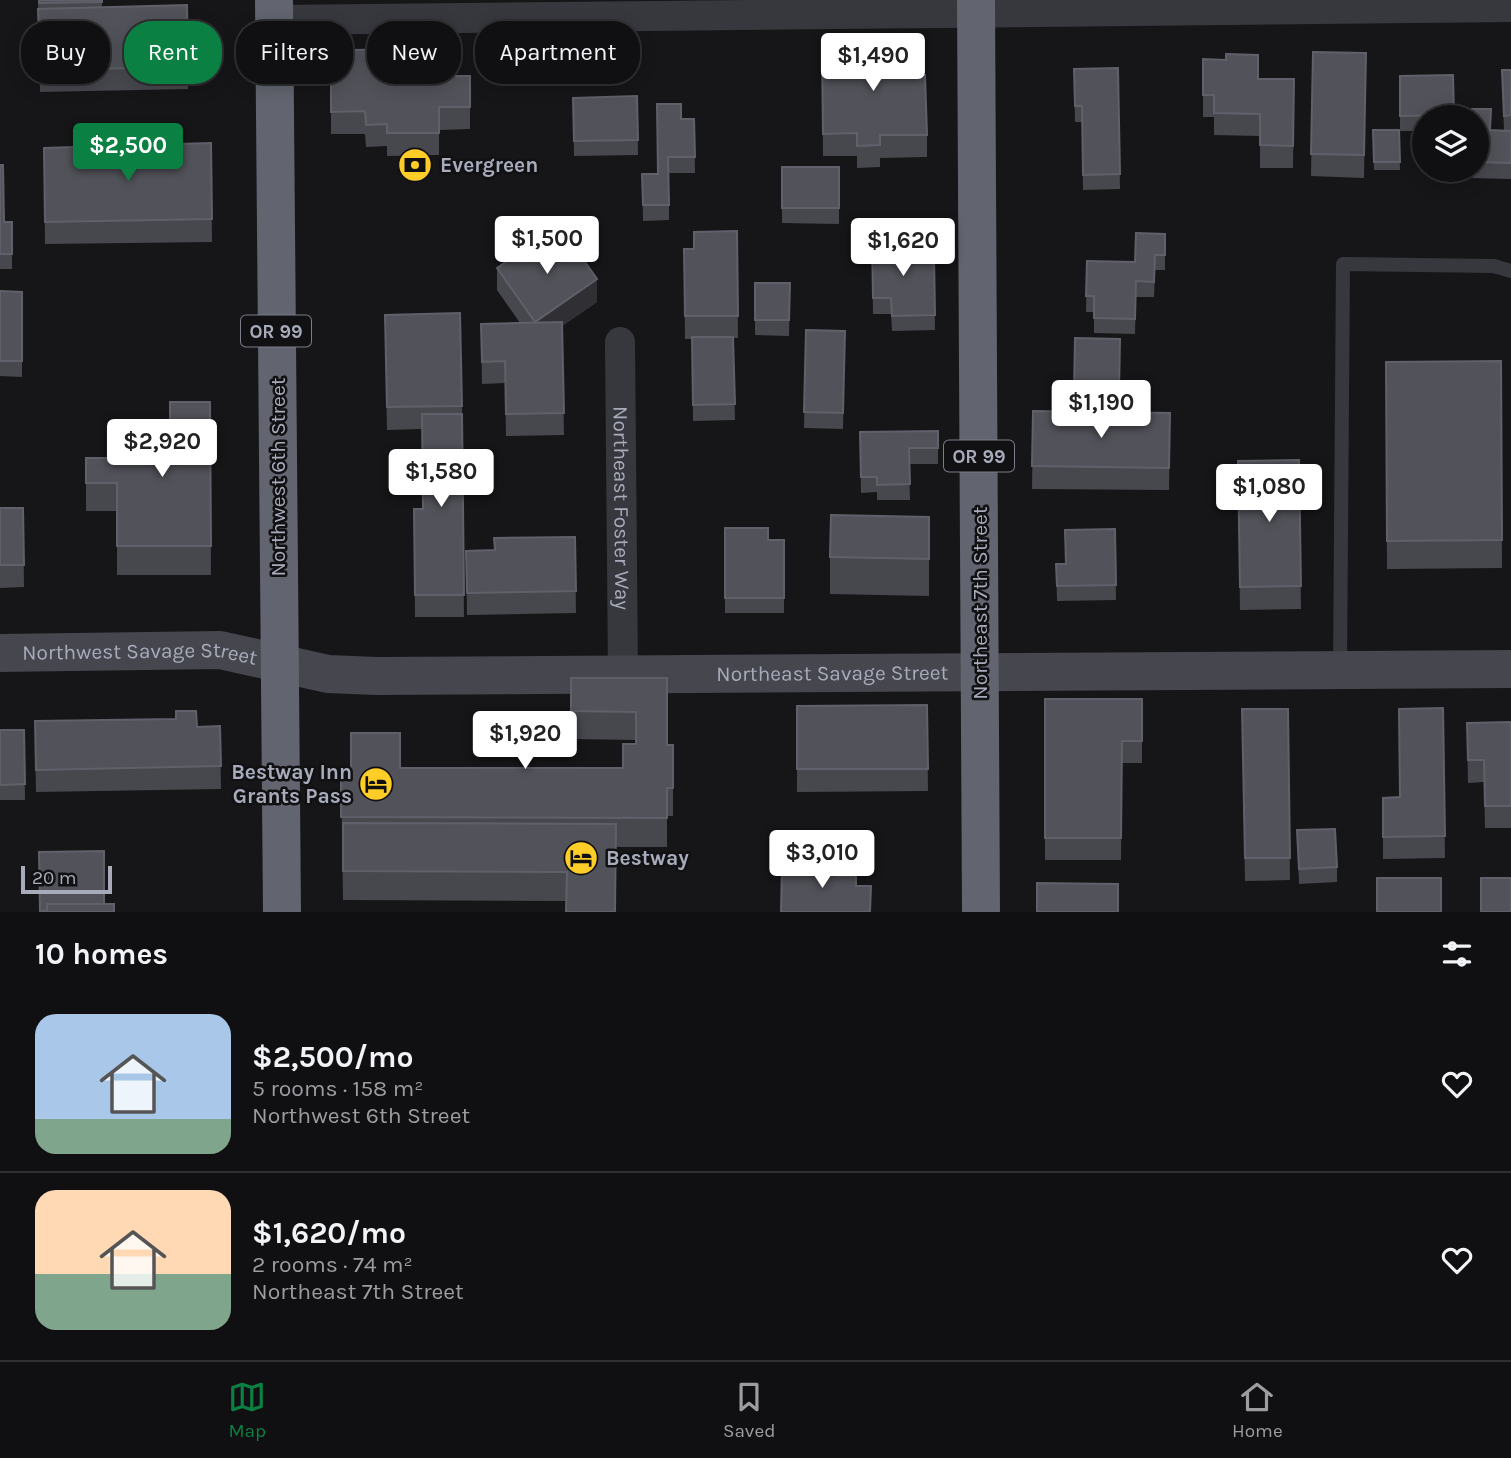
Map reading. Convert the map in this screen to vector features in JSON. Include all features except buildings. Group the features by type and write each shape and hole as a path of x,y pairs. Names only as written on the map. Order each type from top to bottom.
{"highway":[{"name":"Northeast 7th Street","path":"976,6 981,912"},
{"name":"Northwest 6th Street","path":"274,10 282,912"}],"street":[{"path":"274,10 976,6 1511,7"},
{"name":"Northeast Foster Way","path":"620,342 623,675"},
{"name":"Northwest Savage Street","path":"0,653 220,650 279,663"},
{"name":"Northeast Savage Street","path":"279,663 328,674 376,676 1511,669"}],"lane":[{"path":"1340,670 1343,264 1494,266 1511,271"}],"place":[{"name":"Evergreen","path":"415,165"},
{"name":"Bestway Inn Grants Pass","path":"376,784"},
{"name":"Bestway","path":"581,858"}]}
